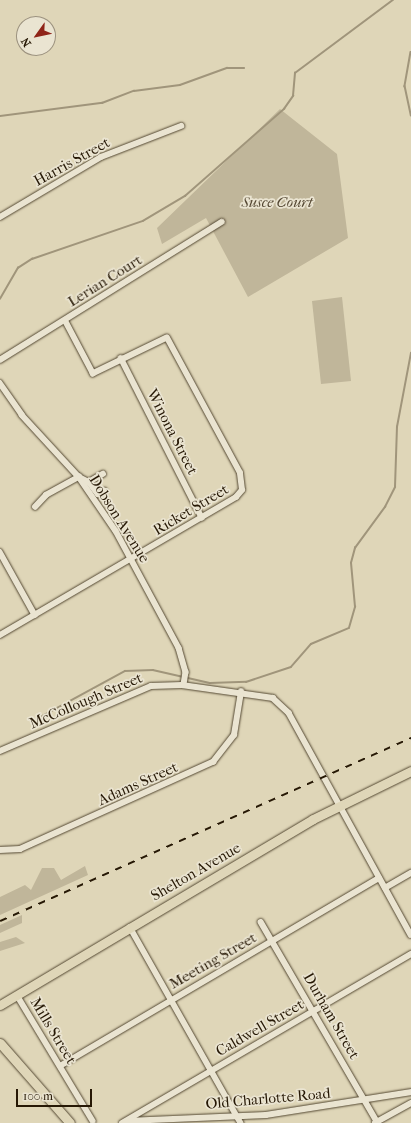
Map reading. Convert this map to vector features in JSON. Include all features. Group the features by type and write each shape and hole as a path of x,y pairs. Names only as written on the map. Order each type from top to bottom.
{"main road":[{"name":"Shelton Avenue","path":"0,1005 338,805 411,770"},
{"path":"0,1043 70,1123"}],"street":[{"name":"Harris Street","path":"0,217 101,157 181,126"},
{"name":"Lerian Court","path":"0,360 222,222"},
{"path":"65,321 93,374 121,358"},
{"name":"Ricket Street","path":"0,635 131,560 241,494 244,484 240,473 167,338 121,358"},
{"name":"Winona Street","path":"121,358 202,518"},
{"name":"Dobson Avenue","path":"0,383 22,415 79,477 131,560 182,653 186,672 184,685"},
{"path":"89,482 104,474"},
{"path":"35,507 46,496 79,477 89,482 98,494 104,491"},
{"path":"0,552 34,616"},
{"name":"McCollough Street","path":"0,751 134,692 166,684 241,692 273,698 289,713 411,936"},
{"name":"Adams Street","path":"0,850 20,849 214,762 234,735 241,692"},
{"path":"384,888 411,873"},
{"name":"Meeting Street","path":"60,1066 379,878"},
{"name":"Durham Street","path":"261,922 314,1011 377,1123"},
{"path":"130,927 241,1123"},
{"name":"Caldwell Street","path":"124,1122 411,954"},
{"name":"Mills Street","path":"17,995 93,1121"},
{"name":"Old Charlotte Road","path":"124,1122 304,1111 364,1099 411,1092"},
{"path":"377,1123 411,1103"}],"green space":[{"name":"Susce Court","path":"280,109 337,154 348,238 248,297 206,218 162,244 157,228"},
{"path":"342,297 351,381 321,384 312,301"},
{"path":"85,866 88,875 0,915 0,897 25,885 31,890 42,868 54,868 61,880"},
{"path":"22,915 22,923 0,933 0,925"},
{"path":"16,937 25,943 0,951 0,942"}],"waterway":[{"path":"0,299 18,268 32,259 143,221 185,196 284,109 293,96 295,73 393,0"},
{"path":"411,52 405,86 411,115"},
{"path":"0,116 102,103 134,91 180,85 227,68 244,68"},
{"path":"37,719 125,671 153,670 210,683 246,682 291,667 311,644 349,628 355,607 351,563 355,548 385,507 395,487 397,427 411,353"}],"railway":[{"path":"0,921 411,738"}]}
